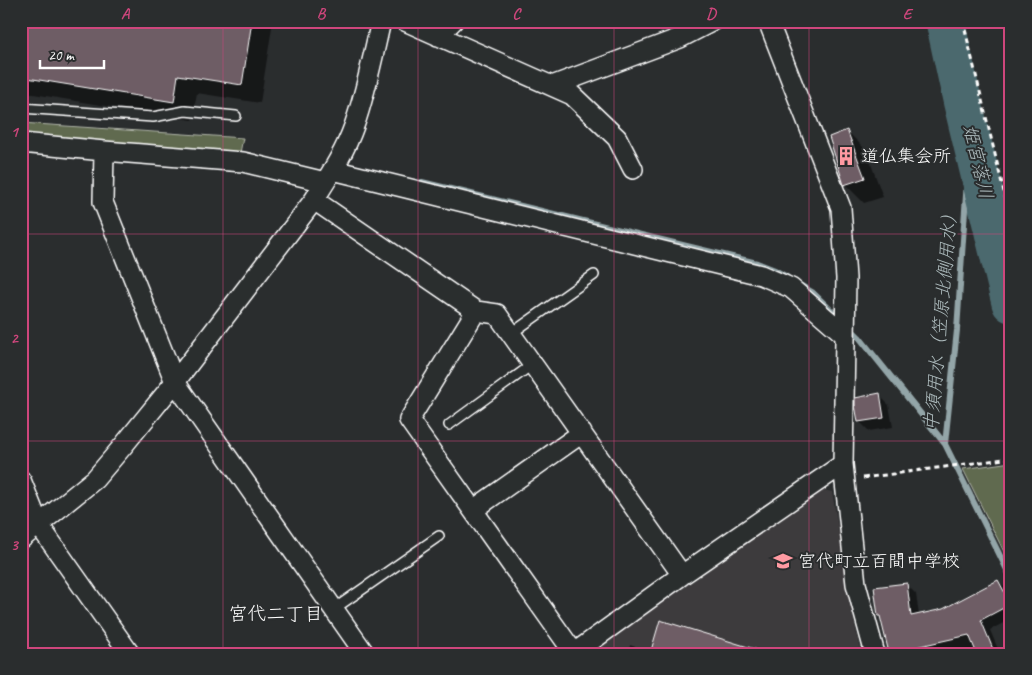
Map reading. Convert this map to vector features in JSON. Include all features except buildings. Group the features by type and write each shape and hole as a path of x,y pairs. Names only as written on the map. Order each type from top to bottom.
{"street":[{"path":"21,539 95,479 175,382 314,200 329,176 354,127 361,105 380,21"},
{"path":"405,21 572,95 618,138 633,169"},
{"path":"438,36 453,21"},
{"path":"552,86 680,38 713,21"},
{"path":"768,21 841,208 846,278 844,473 856,584 875,654"},
{"path":"21,143 243,162 329,176 762,275 791,288 845,335"},
{"path":"104,151 103,202 175,382 365,654"},
{"path":"314,200 476,312 498,314 682,575"},
{"path":"476,312 409,420 574,653 745,532 844,473"},
{"path":"473,510 582,433"},
{"path":"21,480 39,525 130,654"}],"lane":[{"path":"21,108 153,117 185,111 236,116"},
{"path":"512,333 594,275"},
{"path":"449,425 533,364"},
{"path":"334,609 439,536"}],"path":[{"path":"963,21 1011,220"},
{"path":"844,473 1011,458"}],"shaded area":[{"name":"宮代町立百間中学校","path":"823,490 832,492 856,630 862,654 589,654"}],"green space":[{"path":"21,123 243,138 240,153 21,134"},
{"path":"1011,462 1011,566 963,469"}],"waterway":[{"name":"姫宮落川","path":"945,21 1011,303"},
{"name":"中須用水（笠原北側用水）","path":"970,135 957,330 945,444 1011,578"},
{"path":"422,182 757,263 787,277"},
{"path":"800,285 812,292 836,315"},
{"path":"849,327 945,444"}],"place":[{"name":"道仏集会所","path":"846,156"},
{"name":"宮代町立百間中学校","path":"783,561"}],"district":[{"name":"宮代二丁目","path":"276,614"}]}
